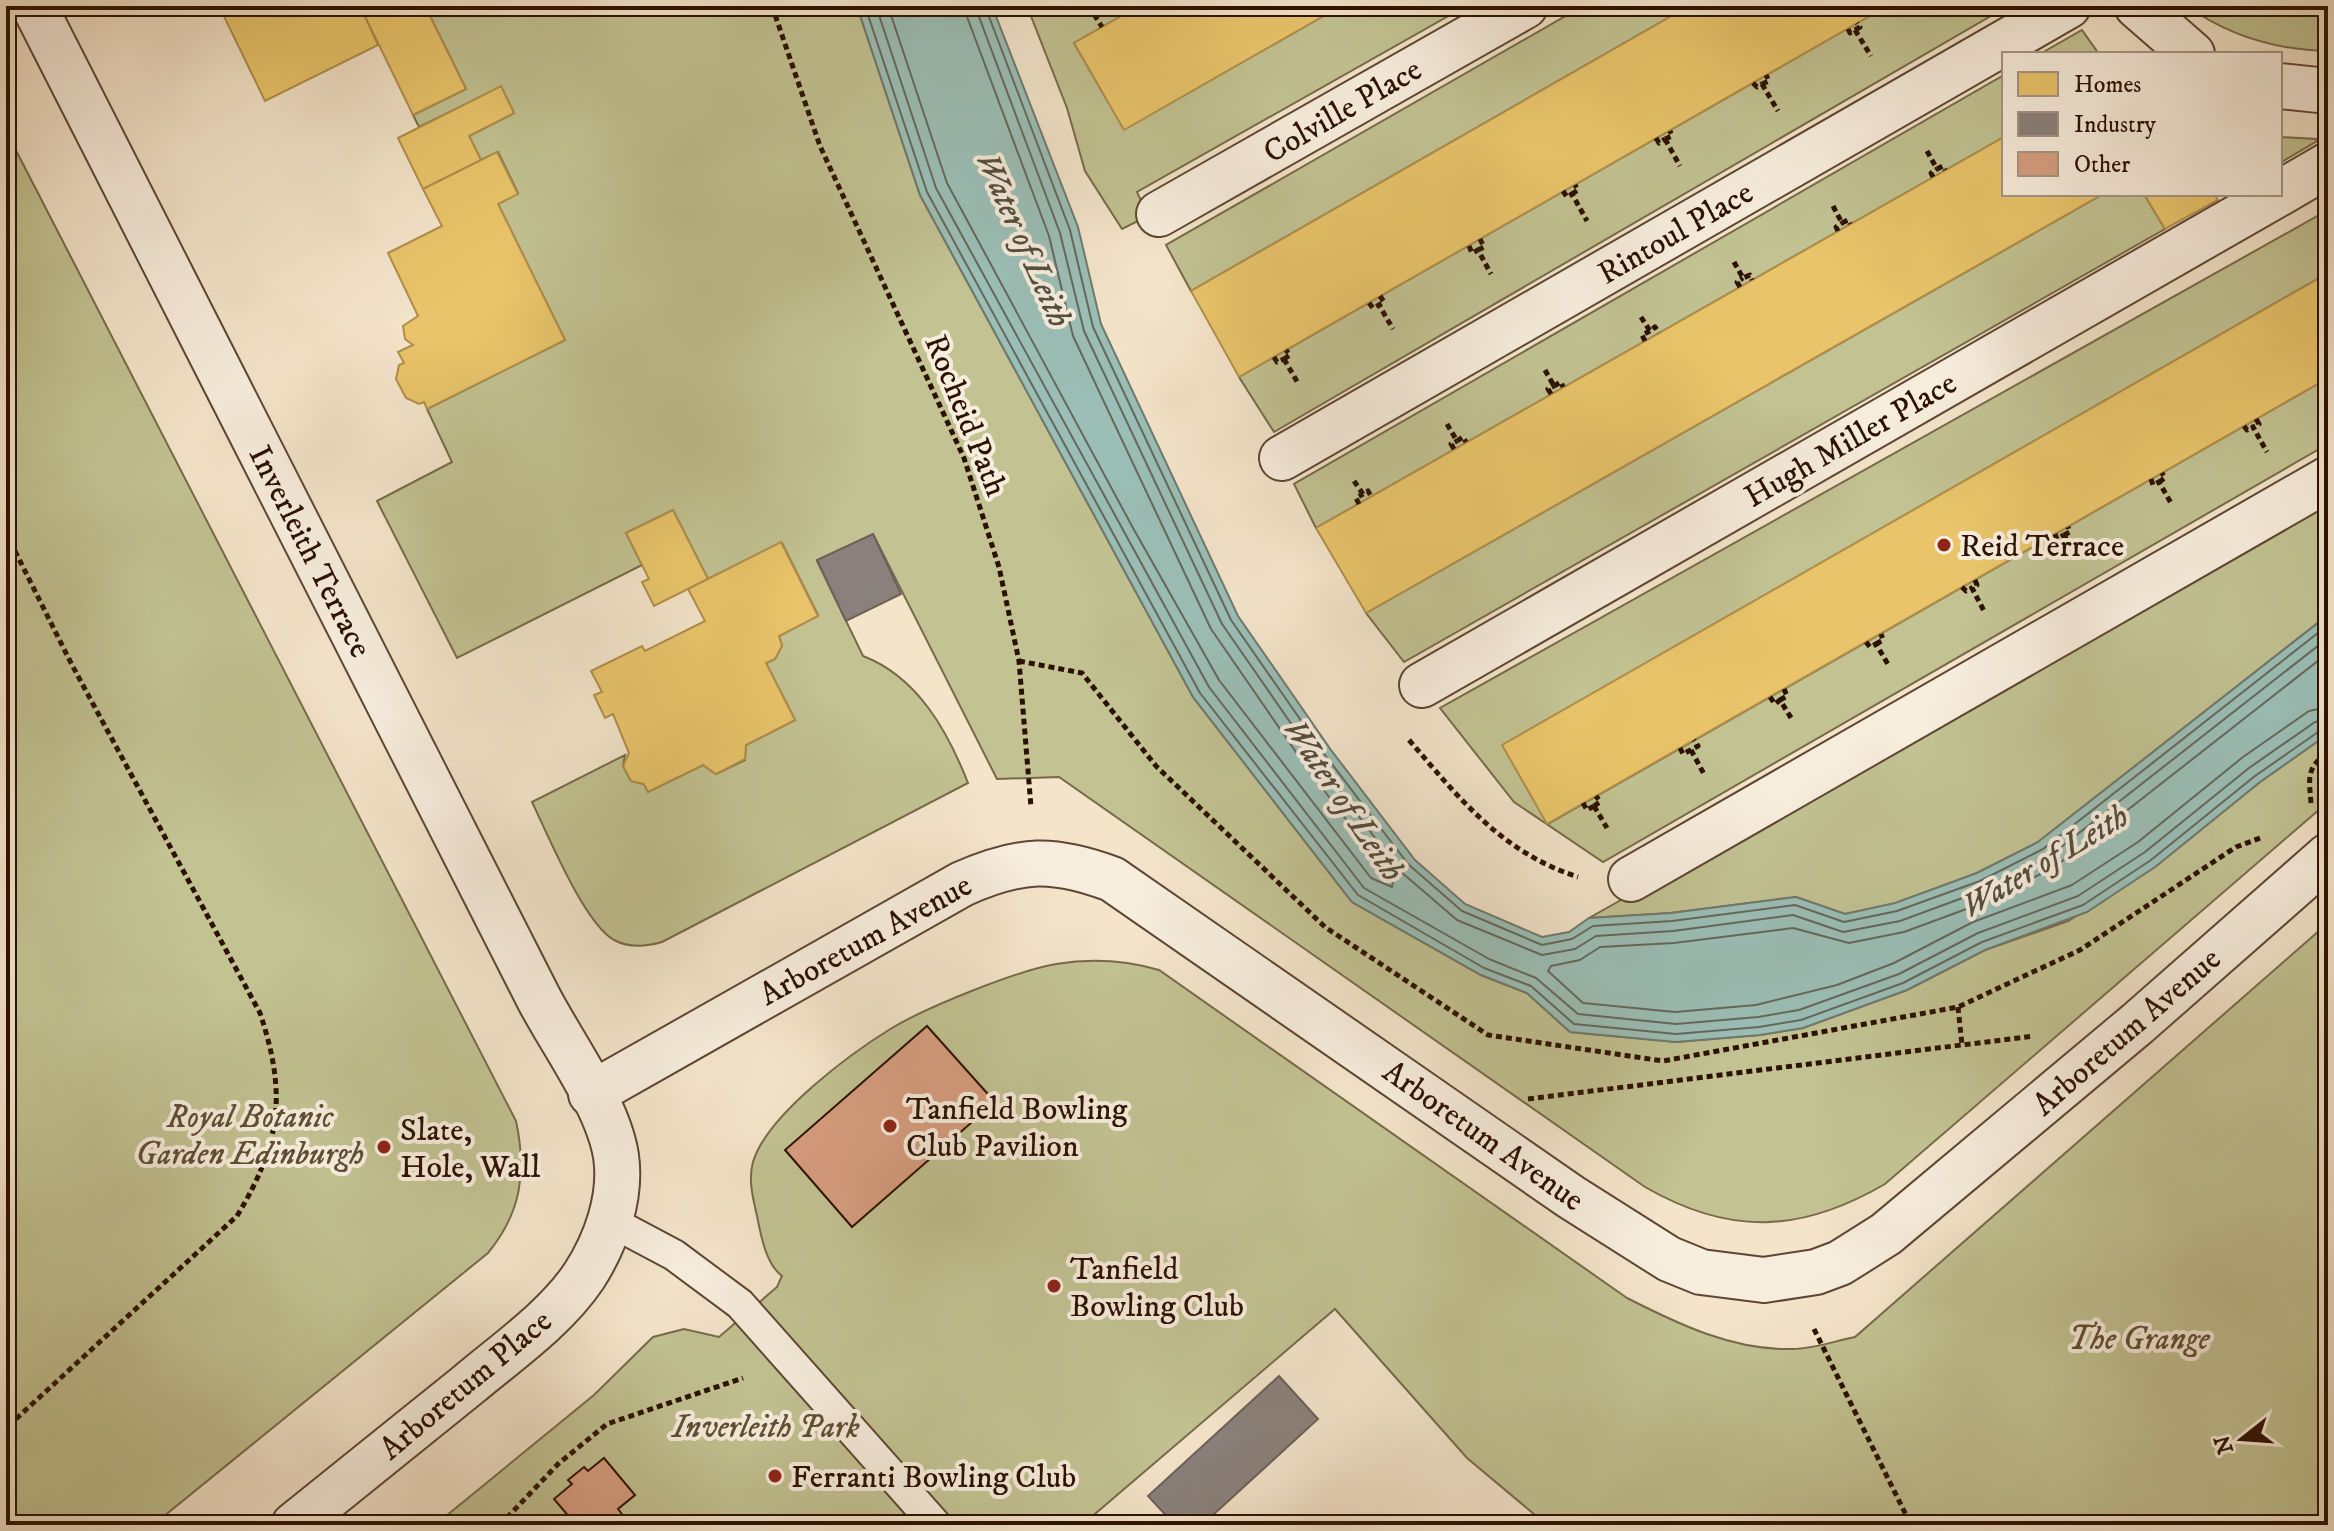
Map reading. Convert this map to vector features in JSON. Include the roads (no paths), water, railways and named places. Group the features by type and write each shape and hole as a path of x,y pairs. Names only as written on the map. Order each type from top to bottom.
{"street":[{"name":"Inverleith Terrace","path":"34,6 532,986 591,1094"},
{"name":"Colville Place","path":"1159,214 1525,6"},
{"name":"Rintoul Place","path":"1282,458 2068,6"},
{"path":"2137,6 2190,52"},
{"path":"2282,86 2328,91"},
{"name":"Hugh Miller Place","path":"2282,191 2328,165"},
{"name":"Hugh Miller Place","path":"1422,685 2274,196"},
{"path":"1631,879 2328,479"},
{"name":"Arboretum Avenue","path":"591,1094 942,893 982,875 1037,864 1070,864 1112,879 1448,1108 1571,1197 1669,1259 1701,1272 1736,1279 1792,1277 1840,1263 1886,1234 2137,1024 2328,856"},
{"name":"Arboretum Place","path":"294,1525 505,1354 559,1304 588,1269 610,1221 617,1186 616,1153 606,1122 591,1094"}],"lane":[{"path":"610,1221 674,1255 719,1286 748,1312 936,1525"}],"water":[{"name":"Water of Leith","path":"857,6 992,6 1078,227 1101,324 1238,616 1331,750 1415,860 1465,904 1542,937 1569,932 1589,918 1671,913 1796,897 1845,914 1895,903 1977,873 2038,842 2328,615 2328,734 2260,782 2155,867 2087,912 1985,950 1907,990 1803,1028 1760,1035 1676,1042 1570,1032 1527,993 1481,975 1352,902 1193,697 920,195"}],"place":[{"name":"Reid Terrace","path":"1944,545"},
{"name":"Tanfield Bowling Club Pavilion","path":"890,1126"},
{"name":"Slate, Hole, Wall","path":"384,1147"},
{"name":"Tanfield Bowling Club","path":"1054,1286"},
{"name":"Ferranti Bowling Club","path":"775,1476"}],"park label":[{"name":"Royal Botanic Garden Edinburgh","path":"250,1134"},
{"name":"The Grange","path":"2139,1338"},
{"name":"Inverleith Park","path":"766,1426"}]}
